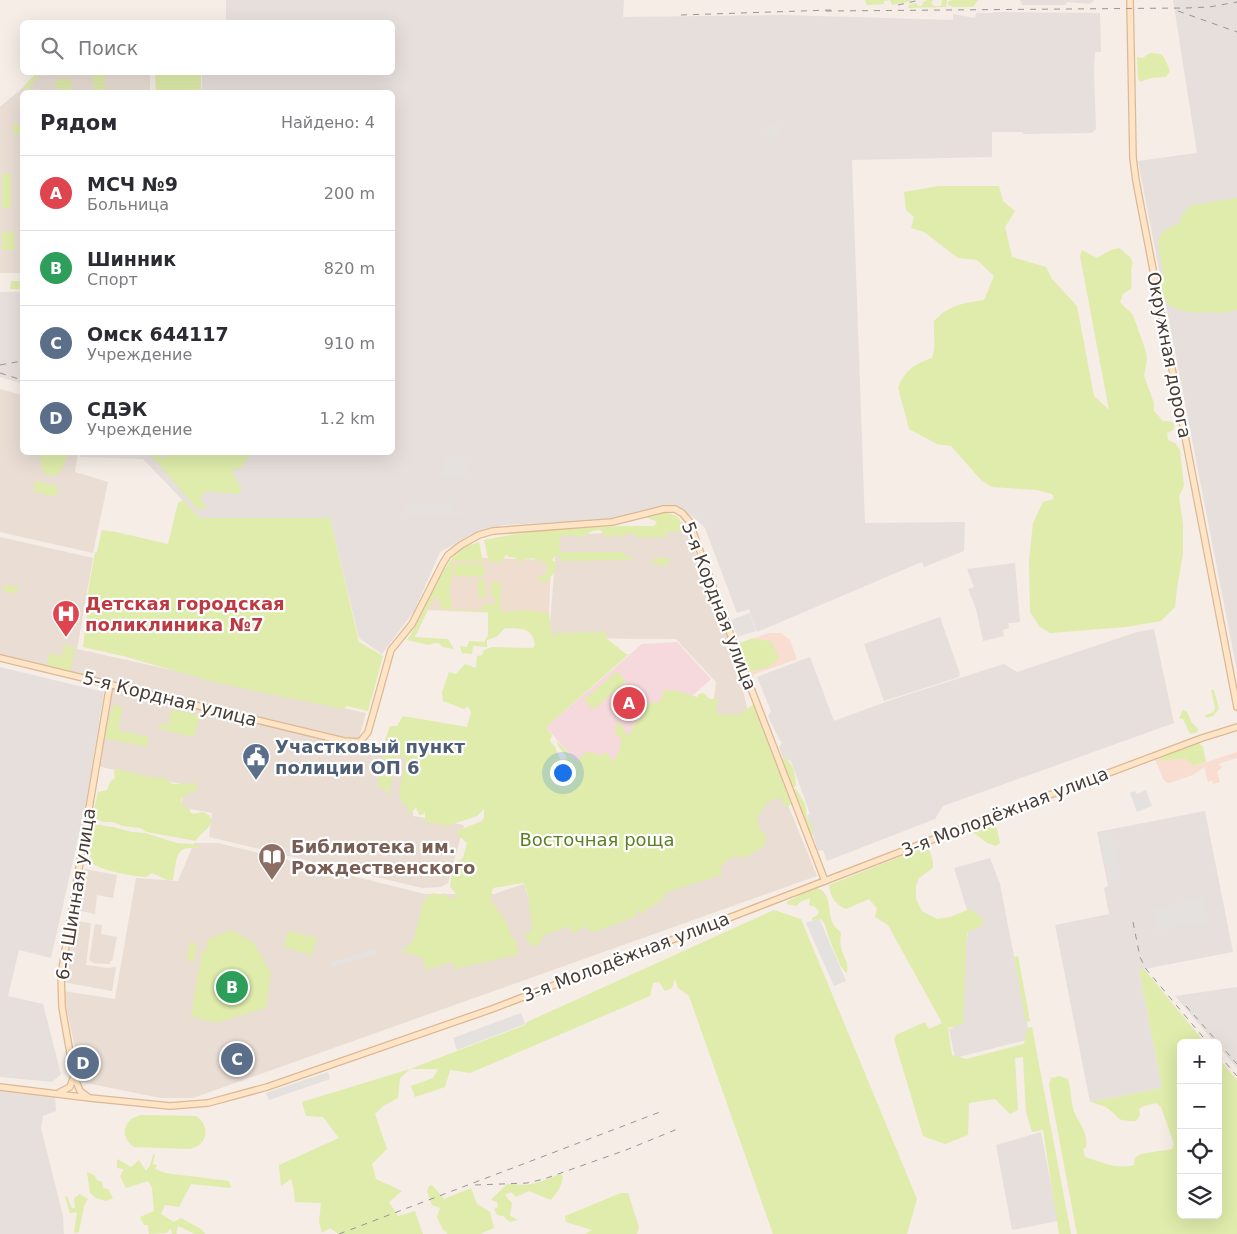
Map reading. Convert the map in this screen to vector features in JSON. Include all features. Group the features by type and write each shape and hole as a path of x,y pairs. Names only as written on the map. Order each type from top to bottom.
{"main road":[{"name":"Окружная дорога","path":"1130,0 1133,158 1136,181 1237,707"},
{"name":"5-я Кордная улица","path":"0,658 344,741 360,742 368,732 390,650 412,624 443,563 454,550 474,538 493,531 599,524 664,509 675,509 689,521 825,881"},
{"name":"6-я Шинная улица","path":"90,1098 80,1091 74,1076 62,1007 61,975 110,684"},
{"name":"3-я Молодёжная улица","path":"0,1087 170,1106 208,1103 267,1086 492,1009 1144,759 1237,727"},
{"path":"56,1093 70,1088 74,1076"}],"shaded area":[{"path":"226,0 624,0 623,17 784,15 953,20 953,14 975,18 976,13 993,12 1100,13 1101,52 1095,52 1094,69 1096,129 1092,133 1023,134 1023,132 992,132 992,157 852,160 865,523 965,522 964,551 924,567 922,562 757,632 749,609 737,613 705,528 696,519 677,507 666,506 606,520 504,525 470,535 440,552 414,611 382,654 359,638 330,519 200,518 143,459 80,457 80,455 395,455 395,90 202,90 202,75 395,75 395,20 226,20"},
{"path":"1020,0 1094,1 1090,4 1067,2 1066,5 1022,5"},
{"path":"1173,0 1237,0 1237,671 1138,161 1197,153"},
{"path":"38,75 150,75 150,90 20,90"},
{"path":"20,90 20,273 0,273 0,107"},
{"path":"766,124 779,124 779,136 767,136"},
{"path":"0,292 20,292 20,383 0,377"},
{"path":"0,389 20,394 20,455 78,455 75,472 108,482 93,553 0,532"},
{"path":"443,457 462,457 462,459 466,459 466,477 442,476"},
{"path":"406,504 454,504 454,512 463,512 463,516 406,516"},
{"path":"687,530 732,647 749,715 712,716 716,682 676,639 549,638 557,535"},
{"path":"0,537 93,558 77,649 366,713 359,738 356,740 0,655"},
{"path":"455,557 551,560 549,615 426,610"},
{"path":"1015,563 1020,622 1008,623 1009,628 1003,630 1004,636 983,641 976,609 968,589 974,587 967,569"},
{"path":"750,613 756,631 737,637 731,620"},
{"path":"940,617 960,674 959,677 884,701 864,644"},
{"path":"1154,629 1174,723 943,806 935,819 827,861 823,850 818,851 807,815 810,814 791,761 783,758 779,747 782,743 768,716 771,711 757,677 810,657 834,721 891,700 1004,664 1017,672 1137,632"},
{"path":"769,633 781,633 790,640 797,659 755,674 750,680 737,644"},
{"path":"677,642 711,679 595,783 546,727 642,644"},
{"path":"0,667 104,692 85,808 51,958 19,950 8,996 43,1004 61,1074 52,1082 0,1077"},
{"path":"113,689 409,755 413,816 464,825 448,883 441,887 422,888 209,837 212,813 180,807 186,785 97,766"},
{"path":"1237,752 1237,758 1218,764 1222,767 1217,772 1220,782 1213,784 1212,780 1208,782 1204,767 1193,775 1167,783 1163,779 1156,761 1153,760 1161,757 1163,761 1179,760 1185,757 1195,766"},
{"path":"1146,790 1152,806 1137,812 1130,793 1135,791 1137,794"},
{"path":"783,793 817,876 193,1098 160,1098 82,1082 63,991 115,999 136,878 178,881 194,843 218,843 425,894 494,894 524,884 541,936 750,804"},
{"path":"1205,811 1233,952 1139,970 1162,1088 1090,1102 1055,925 1109,914 1104,888 1108,886 1097,832"},
{"path":"1112,838 1121,879 1109,881 1101,841"},
{"path":"990,858 1000,884 1030,1039 955,1058 949,1029 953,1028 958,1007 968,931 965,931 967,910 954,868"},
{"path":"84,869 117,875 113,898 97,895 95,914 76,910"},
{"path":"1203,898 1208,922 1156,931 1152,908"},
{"path":"819,918 846,981 834,986 806,923"},
{"path":"73,922 91,923 86,965 108,968 116,967 112,991 63,982"},
{"path":"95,924 102,925 101,934 117,937 110,964 89,961"},
{"path":"375,949 377,954 332,967 331,962"},
{"path":"1237,987 1237,1068 1222,1051 1222,1039 1212,1039 1175,996"},
{"path":"521,1013 525,1024 457,1050 453,1038"},
{"path":"328,1072 330,1079 269,1100 266,1093"},
{"path":"0,1090 55,1097 56,1111 43,1116 41,1128 63,1216 64,1234 0,1234"},
{"path":"1041,1132 1058,1221 1012,1230 996,1145"}],"green space":[{"path":"865,0 890,0 884,1 884,4 867,5"},
{"path":"890,0 914,0 892,5"},
{"path":"933,0 931,3 934,6 941,6 942,0 947,0 946,7 908,8 909,5 916,3 918,6 922,6 923,2"},
{"path":"952,0 978,0 973,7 954,7 948,5 948,2"},
{"path":"1150,53 1161,54 1170,71 1166,77 1150,78 1140,82 1138,78 1137,57 1143,58"},
{"path":"34,75 40,75 29,86 33,90 28,90 24,86"},
{"path":"93,75 105,75 105,90 94,90"},
{"path":"155,75 201,75 201,90 156,90"},
{"path":"59,79 71,79 71,90 60,90 54,84"},
{"path":"14,123 20,127 20,135 13,134"},
{"path":"2,174 11,174 11,208 2,208"},
{"path":"939,186 999,186 1003,201 1015,211 1005,227 1012,257 1046,267 1052,279 1077,306 1094,396 1109,410 1080,256 1082,250 1097,258 1119,248 1130,257 1133,263 1131,269 1131,289 1123,294 1120,302 1133,315 1146,352 1147,360 1144,376 1154,403 1154,411 1163,421 1173,422 1173,430 1167,433 1168,440 1175,443 1180,450 1184,486 1179,496 1183,524 1183,554 1175,607 1161,621 1126,627 1050,633 1040,627 1030,612 1029,561 1033,523 1043,502 1054,499 1052,494 1036,490 992,487 981,480 951,446 937,444 909,429 898,387 911,368 932,358 935,344 934,321 951,308 984,300 994,276 977,260 958,258 924,232 911,228 914,217 906,210 904,192"},
{"path":"1237,198 1237,310 1221,313 1188,312 1170,306 1162,296 1161,284 1163,273 1158,241 1163,231 1178,224 1183,213 1192,205"},
{"path":"2,232 14,232 15,250 2,250"},
{"path":"11,281 20,281 20,289 10,289"},
{"path":"42,455 67,455 61,472 52,476 44,473 40,464"},
{"path":"151,455 159,455 160,459 167,455 250,455 242,467 231,471 242,488 239,494 206,491 200,498 207,507 198,510"},
{"path":"36,481 59,487 56,497 33,491"},
{"path":"183,500 200,518 330,518 359,642 383,656 368,711 347,706 343,709 217,683 123,656 83,647 89,598 87,598 95,552 97,552 102,530 168,544 178,503"},
{"path":"665,512 677,516 682,523 684,531 667,532 667,537 637,537 634,533 624,534 623,537 614,535 605,537 601,530 592,531 583,537 564,535 560,537 560,552 623,552 624,556 632,557 632,560 562,561 559,555 555,556 552,560 557,563 554,573 549,578 549,582 539,582 539,576 546,575 547,566 544,561 536,561 534,558 525,559 517,563 516,558 506,555 501,562 489,562 484,540 569,528 654,526 657,522 646,517"},
{"name":"Восточная роща","path":"479,542 483,562 455,560 451,567 453,569 449,593 452,609 482,610 485,603 493,605 497,599 492,597 490,586 494,581 501,584 500,612 526,610 549,613 552,636 557,633 606,632 606,638 626,654 629,654 546,727 552,735 550,741 560,759 565,760 567,757 558,746 557,741 577,762 583,754 593,751 599,757 603,753 609,753 609,759 615,759 621,742 621,736 617,737 615,732 617,720 625,730 625,734 631,733 632,727 644,715 644,710 639,704 633,708 631,702 639,695 648,705 652,701 656,704 661,700 664,690 673,690 697,697 703,693 710,699 719,699 716,709 718,714 738,715 754,704 791,804 785,808 780,797 766,803 757,818 760,831 765,832 765,845 747,857 731,857 720,868 722,875 667,892 662,900 641,914 639,910 636,911 637,916 592,933 585,920 586,927 572,933 569,926 542,936 540,944 532,947 524,935 532,930 529,900 524,883 493,888 490,900 507,923 512,937 517,941 518,955 455,969 452,962 426,970 422,958 410,953 403,953 402,950 408,946 415,935 422,907 427,897 433,893 438,895 444,893 448,898 455,898 455,892 450,887 453,865 463,858 467,843 457,834 457,831 482,821 484,809 477,816 447,826 425,822 425,812 419,815 416,807 409,815 407,805 402,803 399,793 406,759 398,755 390,788 391,795 377,785 384,754 383,746 390,726 397,726 403,716 467,727 471,712 468,706 464,709 443,701 442,692 449,672 456,674 465,664 476,668 477,656 482,655 484,650 492,647 533,648 535,645 531,634 525,630 505,628 496,637 487,640 487,647 473,646 472,654 462,653 460,646 467,647 469,641 484,642 488,635 488,612 442,609 439,599 434,597 415,637 448,639 454,649 443,647 439,643 429,645 407,640 448,564 464,547"},
{"path":"654,558 669,558 668,565 653,565"},
{"path":"455,563 484,564 484,577 454,576"},
{"path":"478,580 485,580 485,598 478,598"},
{"path":"4,586 18,587 18,593 4,592"},
{"path":"752,638 772,642 779,659 763,669 745,670 736,645"},
{"path":"64,644 72,646 62,654"},
{"path":"75,647 73,658 66,656 73,659 70,672 46,667 50,653 60,656 53,664 62,654"},
{"path":"617,671 626,681 593,710 584,700"},
{"path":"1211,690 1214,690 1219,709 1213,716 1206,718 1205,715 1214,712 1215,707"},
{"path":"113,705 123,707 118,730 149,737 147,747 104,738"},
{"path":"172,709 200,716 194,737 158,729 159,724 168,726"},
{"path":"1183,710 1187,712 1198,732 1190,734 1183,719 1179,718"},
{"path":"1199,743 1203,747 1206,762 1194,766 1189,761 1187,762 1185,757 1179,760 1160,760 1161,757"},
{"path":"784,758 793,769 795,787 791,787 783,766 782,759"},
{"path":"117,769 155,778 162,777 173,784 196,783 197,790 188,793 181,799 181,805 190,809 190,812 193,814 203,812 209,815 211,823 196,841 147,832 140,828 123,826 113,822 103,822 97,819 94,809 98,792 107,790 110,782 115,778 114,771"},
{"path":"796,789 805,804 807,817 812,825 813,835 807,832 804,825 799,803 793,790"},
{"path":"992,820 996,826 1000,843 996,846 987,843 970,830 972,827"},
{"path":"93,824 145,833 177,843 201,847 186,848 181,851 177,858 173,880 167,880 152,873 146,877 118,873 92,863 88,841"},
{"path":"925,847 929,848 933,868 919,878 916,886 916,899 922,911 937,919 950,917 970,909 983,919 983,925 967,933 963,1024 948,1028 952,1055 966,1059 1024,1044 1027,1028 1032,1027 1071,1234 1059,1234 1043,1130 1032,1132 1026,1112 1023,1057 1015,1058 1018,1110 1010,1114 995,1099 969,1103 968,1135 945,1144 923,1136 894,1039 896,1035 925,1022 929,1029 942,1023 888,925 875,917 877,908 869,899 846,909 836,903 831,893 829,885"},
{"path":"817,888 828,899 831,920 841,933 840,940 847,963 847,973 840,965 825,925 821,919 812,920 812,918 818,915 819,911 809,905 810,898 800,902 797,906 787,904 787,902 805,892"},
{"path":"774,910 801,919 917,1199 907,1234 773,1234 689,996 678,988 675,979 672,988 665,991 659,982 653,983 650,996 470,1073 450,1070 445,1087 415,1097 411,1086 433,1078 438,1069 410,1069 525,1025 527,1022"},
{"path":"231,930 253,942 271,973 266,1008 215,1023 191,1016 202,950 206,951 208,939"},
{"path":"288,931 317,938 312,955 284,947"},
{"path":"190,942 197,944 194,962 186,960"},
{"path":"1018,956 1030,1021 1026,1022 1014,957"},
{"path":"1144,969 1202,1039 1177,1039 1177,1219 1222,1219 1222,1063 1237,1080 1237,1234 1077,1234 1049,1085 1051,1077 1059,1076 1068,1079 1073,1110 1084,1130 1086,1138 1086,1147 1083,1149 1085,1157 1121,1167 1134,1165 1135,1158 1141,1154 1172,1149 1174,1144 1161,1107 1156,1103 1139,1109 1140,1115 1136,1121 1130,1121 1121,1120 1107,1108 1090,1102 1162,1088 1139,970"},
{"path":"410,1069 400,1078 398,1098 383,1106 375,1114 387,1149 372,1164 376,1179 402,1191 389,1202 398,1216 415,1211 423,1234 338,1234 330,1228 322,1233 319,1222 321,1203 295,1202 291,1179 281,1186 279,1165 339,1138 323,1117 306,1116 302,1102"},
{"path":"141,1115 196,1116 204,1125 204,1139 201,1144 190,1149 134,1147 126,1138 125,1129 130,1120"},
{"path":"155,1154 153,1164 157,1165 155,1169 165,1173 229,1181 231,1188 191,1184 179,1207 165,1205 161,1214 174,1222 181,1218 201,1229 205,1234 195,1234 178,1226 176,1233 178,1234 172,1234 171,1228 166,1233 149,1234 148,1225 144,1225 140,1217 154,1211 152,1188 148,1181 126,1188 120,1176 124,1169 117,1168 117,1159 131,1167 139,1160 146,1171"},
{"path":"87,1172 102,1182 103,1188 108,1189 113,1198 106,1201 96,1198 90,1193"},
{"path":"560,1174 563,1176 562,1183 551,1200 529,1191 516,1197 511,1192 505,1195 512,1203 510,1216 518,1220 510,1222 503,1216 497,1215 494,1209 498,1207 497,1202 491,1200 507,1184 526,1185"},
{"path":"432,1185 444,1199 471,1188 477,1204 490,1212 494,1228 480,1234 448,1234 443,1230 437,1217 440,1208 432,1205 427,1191 429,1186"},
{"path":"621,1193 628,1193 639,1227 637,1234 585,1234 592,1230 566,1222 565,1216"},
{"path":"80,1194 88,1199 84,1206 79,1232 74,1233 77,1212 70,1213 65,1197 67,1196 72,1208 75,1208 74,1198"}],"railway":[{"path":"898,5 920,0"},
{"path":"826,11 1186,8 1209,7 1237,2"},
{"path":"681,15 831,10"},
{"path":"1178,11 1237,32"},
{"path":"0,365 20,361"},
{"path":"0,373 20,379"},
{"path":"1133,922 1140,957 1146,969 1205,1039"},
{"path":"1186,1006 1237,1064"},
{"path":"1222,1059 1237,1076"},
{"path":"339,1234 660,1112"},
{"path":"475,1185 527,1183 544,1179 626,1150 680,1128"}],"place":[{"name":"Детская городская поликлиника №7","path":"66,638"},
{"name":"МСЧ №9","path":"629,703"},
{"name":"Участковый пункт полиции ОП 6","path":"256,781"},
{"name":"Библиотека им. Рождественского","path":"272,881"},
{"name":"Шинник","path":"232,987"},
{"name":"Омск 644117","path":"237,1059"},
{"name":"СДЭК","path":"83,1063"}]}
